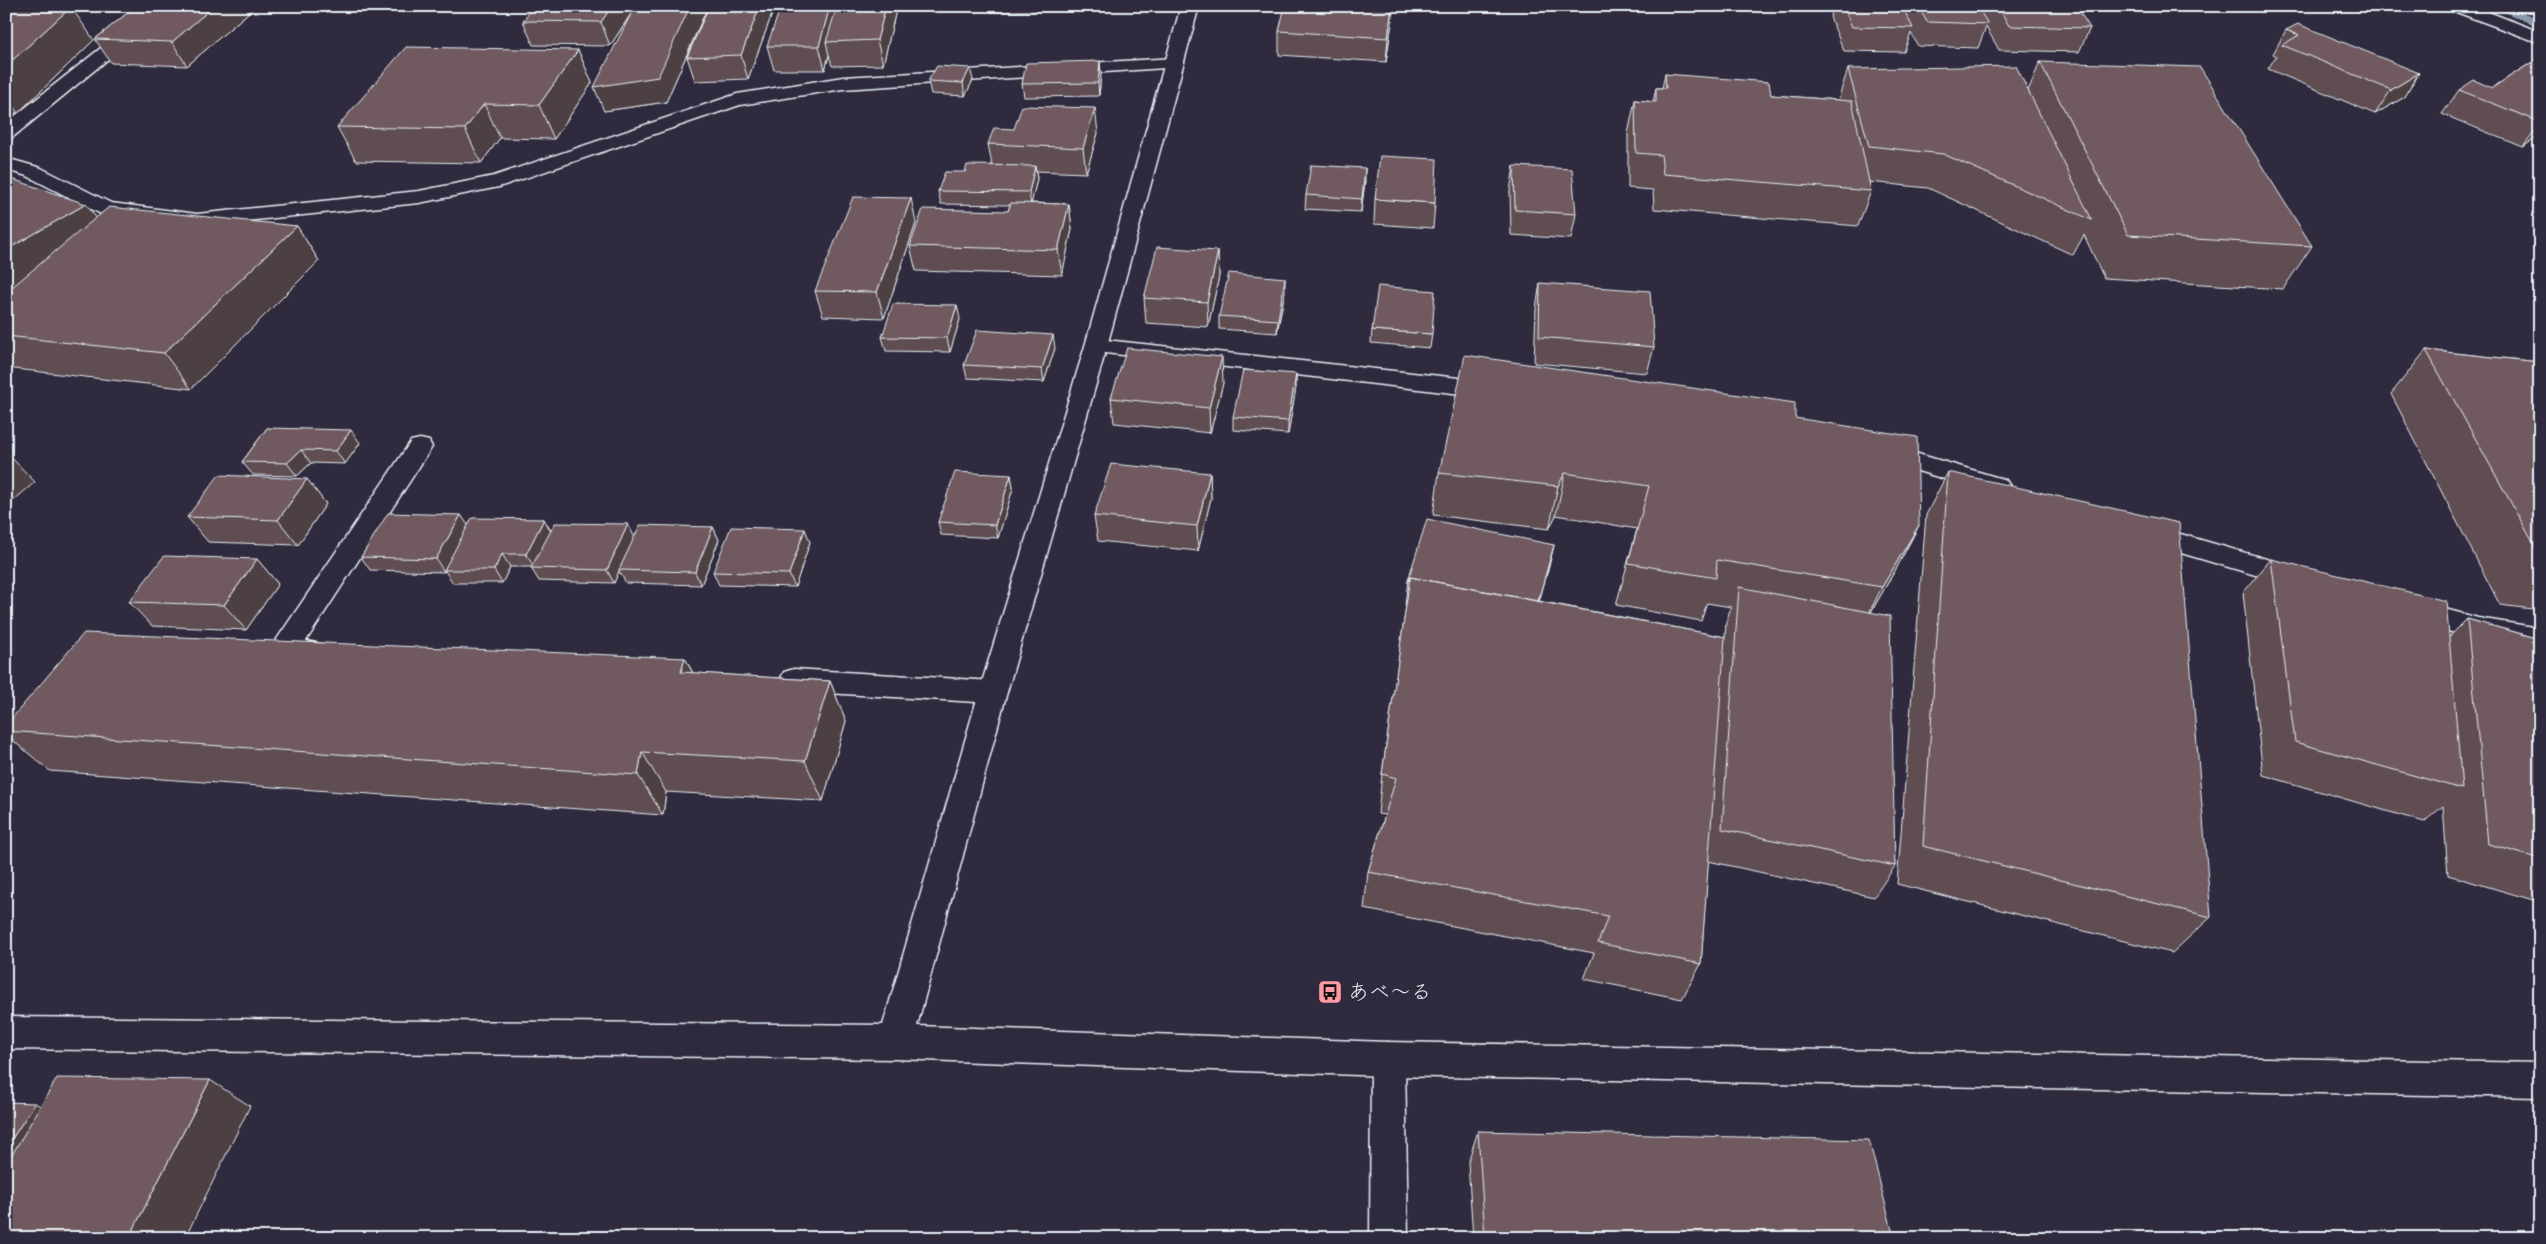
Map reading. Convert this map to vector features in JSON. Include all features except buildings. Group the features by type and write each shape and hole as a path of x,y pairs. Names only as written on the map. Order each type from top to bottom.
{"street":[{"path":"6,133 165,6"},
{"path":"895,1042 993,692 1096,346 1190,6"},
{"path":"2457,6 2540,38"},
{"path":"6,164 34,172 106,209 197,220 419,197 499,181 738,100 843,83 1175,63"},
{"path":"1096,346 1522,393"},
{"path":"1855,444 2017,492"},
{"path":"335,653 285,650 420,447"},
{"path":"2122,525 2320,584"},
{"path":"2385,603 2478,629 2540,639"},
{"path":"773,679 993,692"},
{"path":"6,1033 895,1042 1388,1059 2540,1080"},
{"path":"1388,1059 1389,1238"}],"waterway":[{"path":"2495,6 2540,23"}],"place":[{"name":"あべ〜る","path":"1330,992"}]}
